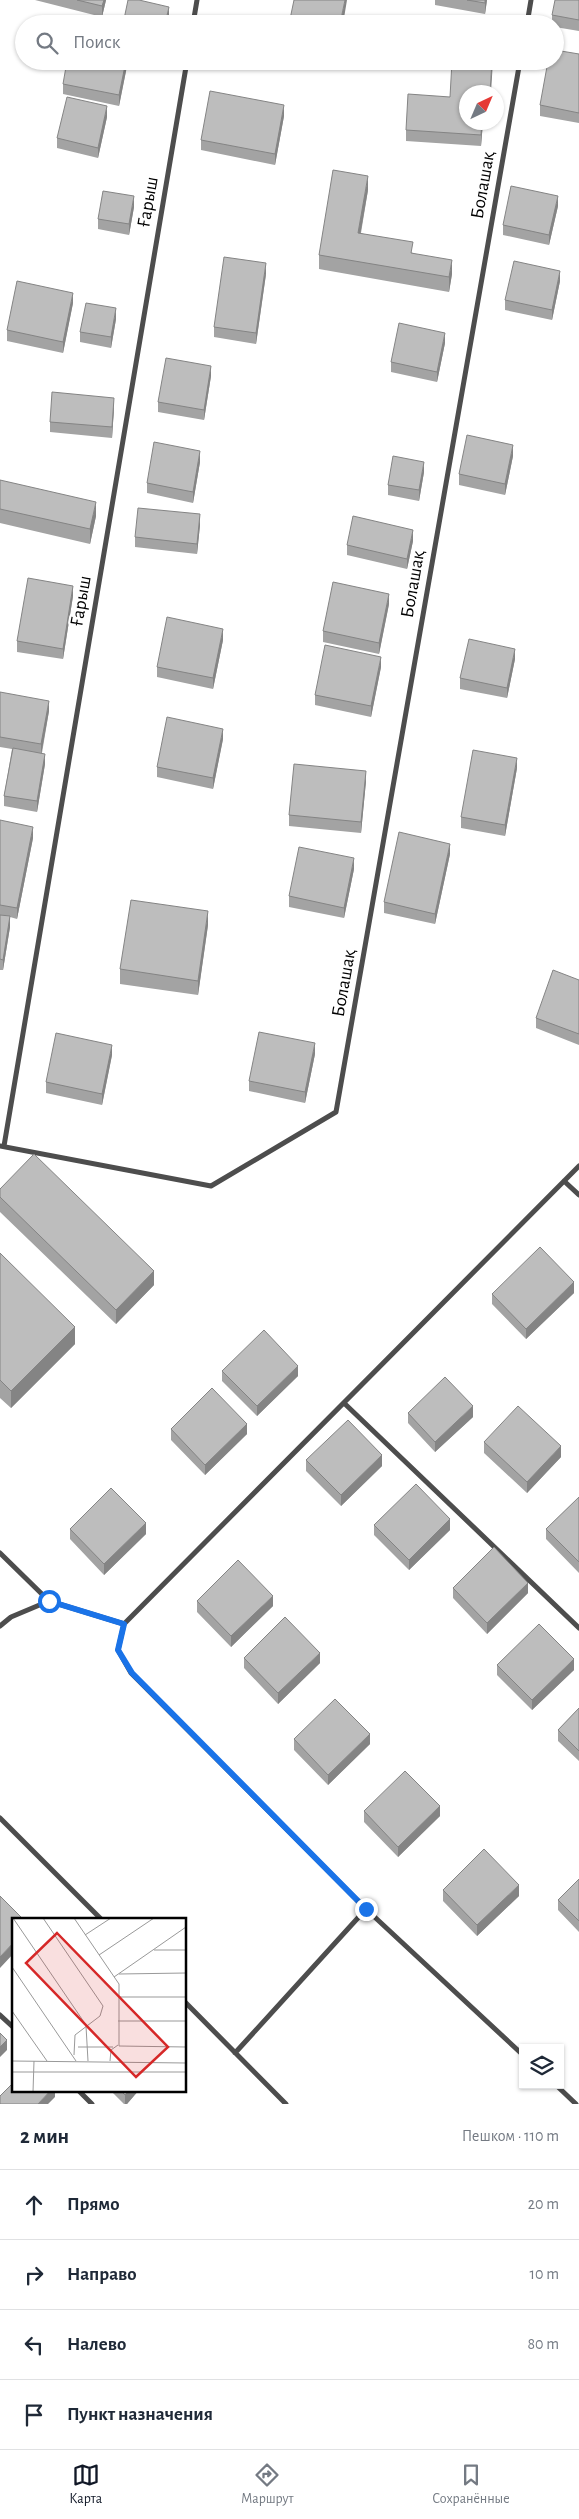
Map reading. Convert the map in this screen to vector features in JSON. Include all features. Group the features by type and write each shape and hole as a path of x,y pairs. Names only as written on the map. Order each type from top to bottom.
{"street":[{"path":"194,15 197,0"},
{"path":"528,15 531,0"},
{"name":"Ғарыш","path":"1,1148 185,70"},
{"name":"Болашақ","path":"1,1148 211,1186 336,1112 518,70"},
{"path":"519,2050 366,1909 132,1673 118,1650 124,1624 579,1166"},
{"path":"564,1181 579,1195"},
{"path":"344,1403 579,1628"},
{"path":"0,1553 49,1601 124,1624"},
{"path":"0,1626 11,1617 49,1601"},
{"path":"0,1818 100,1918"},
{"path":"235,2052 366,1909"},
{"path":"186,2003 286,2104"},
{"path":"0,2015 12,2026"},
{"path":"560,2089 576,2104"},
{"path":"80,2092 92,2104"}],"building":[{"path":"77,0 104,0 102,6"},
{"path":"128,0 139,0 169,7 167,15 125,15"},
{"path":"294,0 345,0 342,15 291,15"},
{"path":"467,0 485,0 485,3"},
{"path":"555,0 579,0 579,20 564,17 564,15 552,15"},
{"path":"564,52 579,54 579,113 540,105 546,70 564,70"},
{"path":"65,70 124,70 119,95 63,84"},
{"path":"452,70 491,70 490,85 459,85 459,130 481,130 481,135 406,130 408,94 450,97"},
{"path":"210,91 284,105 275,154 201,140"},
{"path":"67,97 107,106 98,148 57,138"},
{"path":"333,170 368,176 358,233 413,242 411,253 452,260 449,277 319,255"},
{"path":"511,186 558,196 549,235 503,225"},
{"path":"103,191 134,196 129,224 98,219"},
{"path":"224,257 266,263 256,333 214,327"},
{"path":"514,261 560,271 552,310 505,300"},
{"path":"17,281 73,293 63,342 7,330"},
{"path":"86,303 116,308 111,337 80,332"},
{"path":"399,323 445,333 437,372 391,362"},
{"path":"166,358 211,366 204,410 158,402"},
{"path":"52,392 114,398 112,427 50,422"},
{"path":"467,435 513,445 505,484 459,474"},
{"path":"154,442 200,451 193,492 147,483"},
{"path":"393,456 424,462 419,490 388,485"},
{"path":"0,480 96,502 90,529 0,509"},
{"path":"138,508 200,514 197,544 135,537"},
{"path":"353,516 413,530 407,559 347,545"},
{"path":"28,578 73,586 63,649 17,641"},
{"path":"333,582 389,594 379,643 323,631"},
{"path":"167,617 223,629 213,678 157,667"},
{"path":"469,639 515,649 507,688 460,678"},
{"path":"325,645 381,657 371,706 315,695"},
{"path":"0,692 49,701 41,744 0,737"},
{"path":"167,717 223,729 213,778 157,767"},
{"path":"13,748 45,754 37,801 4,796"},
{"path":"473,750 517,758 505,825 461,817"},
{"path":"294,764 366,771 361,822 289,815"},
{"path":"0,820 33,827 17,908 0,905"},
{"path":"399,832 450,844 435,914 384,902"},
{"path":"299,847 354,858 344,908 289,896"},
{"path":"131,900 208,911 198,981 120,969"},
{"path":"0,915 10,916 3,960 0,959"},
{"path":"553,970 579,980 579,1034 536,1018"},
{"path":"259,1032 315,1043 305,1092 249,1081"},
{"path":"56,1033 112,1045 102,1094 46,1082"},
{"path":"34,1154 154,1271 116,1310 0,1197 0,1189"},
{"path":"540,1247 574,1282 526,1329 492,1294"},
{"path":"0,1253 75,1327 11,1391 0,1380"},
{"path":"264,1330 298,1366 257,1406 222,1371"},
{"path":"445,1377 473,1406 435,1442 408,1413"},
{"path":"212,1388 247,1424 205,1465 171,1429"},
{"path":"518,1406 561,1446 527,1482 484,1442"},
{"path":"348,1420 382,1455 341,1495 306,1460"},
{"path":"416,1484 450,1519 409,1560 374,1525"},
{"path":"111,1488 146,1523 104,1564 70,1529"},
{"path":"579,1497 579,1562 546,1529"},
{"path":"494,1547 528,1583 487,1623 453,1588"},
{"path":"238,1560 273,1596 231,1636 197,1601"},
{"path":"285,1617 320,1653 278,1693 244,1658"},
{"path":"539,1624 574,1659 532,1700 497,1665"},
{"path":"335,1699 370,1734 328,1775 294,1739"},
{"path":"579,1708 579,1751 558,1730"},
{"path":"405,1771 440,1806 398,1847 364,1811"},
{"path":"484,1849 519,1885 477,1925 443,1890"},
{"path":"579,1879 579,1921 558,1900"},
{"path":"0,1896 22,1918 12,1918 12,1944 0,1957"},
{"path":"0,2033 7,2040 0,2047"},
{"path":"12,2084 12,2092 49,2092 38,2104 0,2104 0,2096"}],"route":[{"path":"49,1601 124,1624 118,1650 132,1673 366,1909"}]}
